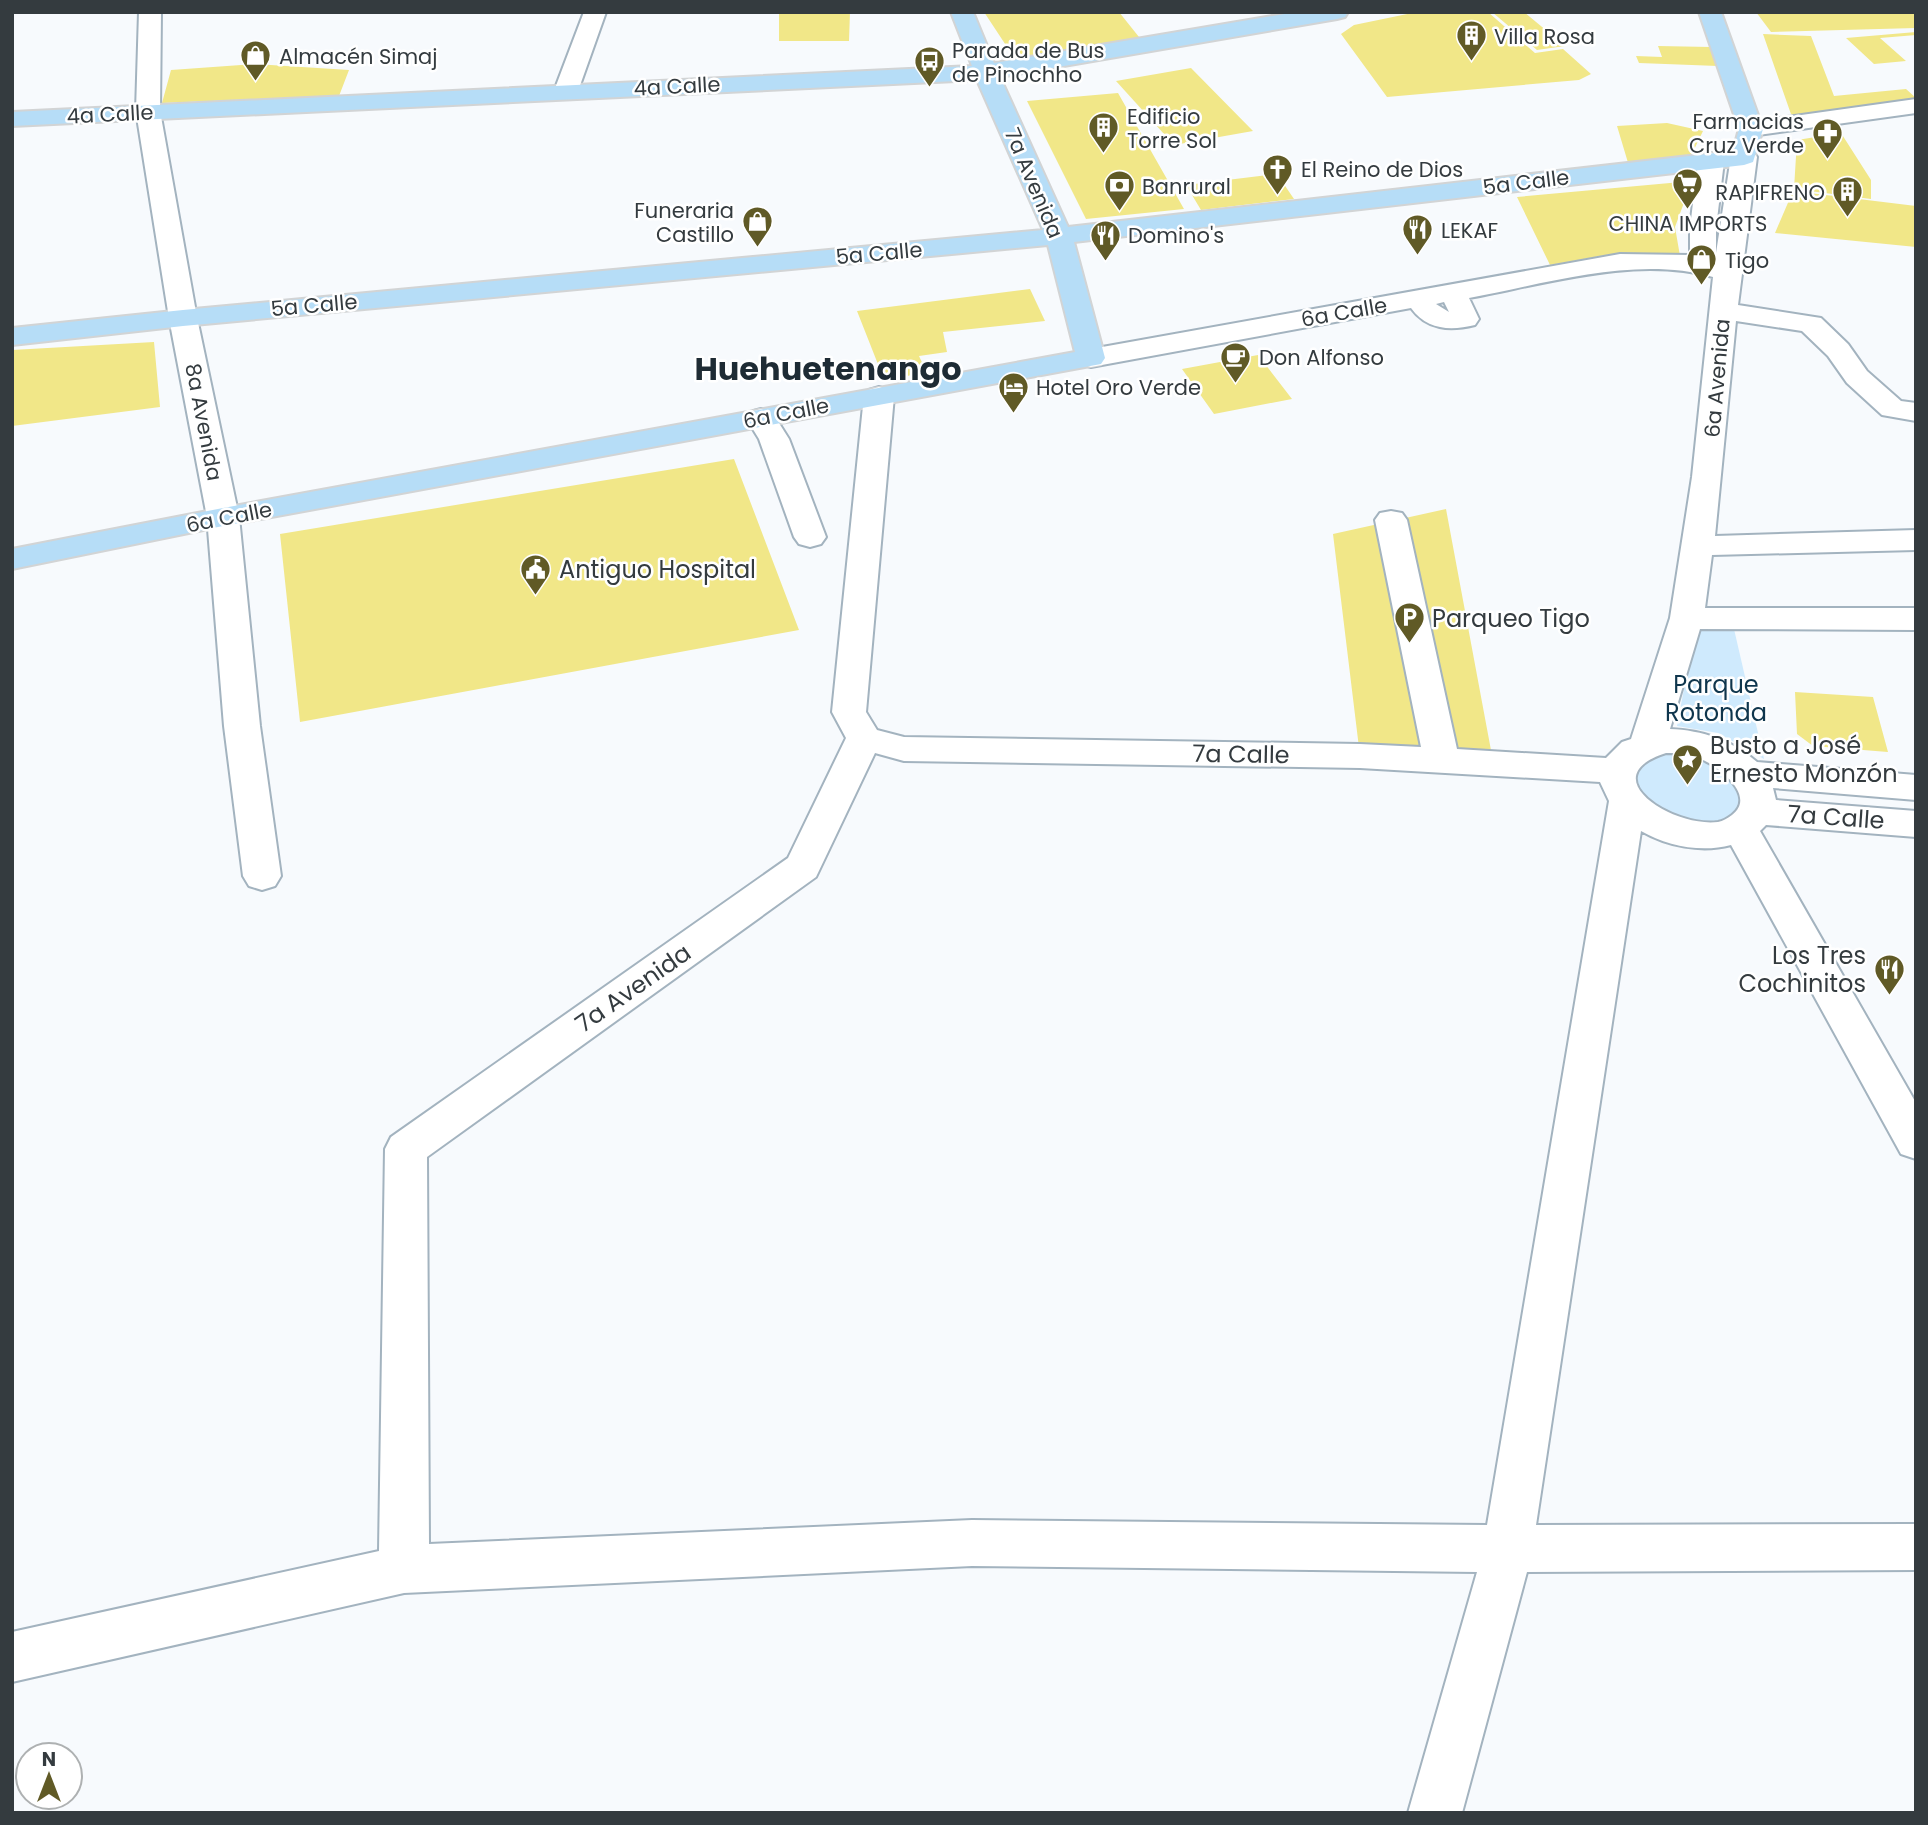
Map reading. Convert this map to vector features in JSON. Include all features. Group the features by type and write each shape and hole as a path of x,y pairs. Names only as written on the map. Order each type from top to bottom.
{"main road":[{"name":"7a Avenida","path":"962,12 985,72 1059,236 1091,358"},
{"name":"4a Calle","path":"12,120 148,111 985,72 1337,12"},
{"name":"6a Avenida","path":"1710,12 1727,53 1748,143"},
{"name":"5a Calle","path":"12,337 183,318 1059,236 1711,161 1748,143"},
{"name":"6a Calle","path":"12,559 223,517 1091,358"}],"street":[{"name":"8a Avenida","path":"150,12 148,111 183,318 223,517 242,726 262,876"},
{"path":"566,92 594,12"},
{"name":"5a Calle","path":"1748,143 1916,106"},
{"name":"6a Avenida","path":"1647,745 1687,618 1698,546 1723,311 1715,268 1748,143"},
{"path":"1711,161 1703,228 1715,268"},
{"name":"6a Calle","path":"1091,358 1417,298 1430,316 1448,321 1465,319 1463,310 1451,292 1620,261 1662,260 1715,268"},
{"path":"1723,311 1811,324 1838,350 1857,377 1892,409 1916,412"},
{"path":"864,738 849,712 879,396"},
{"path":"761,418 774,439 810,537"},
{"path":"1391,520 1442,762"},
{"path":"1698,546 1916,540"},
{"path":"1687,618 1916,619"},
{"name":"7a Calle","path":"864,738 904,749 1360,756 1442,762 1623,787"},
{"name":"7a Avenida","path":"404,1569 405,1149 803,867 864,738"},
{"path":"1435,1813 1508,1549 1623,787 1630,753 1647,745 1676,741 1703,746 1731,759 1748,774 1757,789 1759,803 1748,819 1705,836 1681,833 1649,821 1623,787"},
{"name":"7a Calle","path":"1748,774 1916,788"},
{"path":"1748,819 1916,1142"},
{"name":"7a Calle","path":"1748,819 1916,824"},
{"path":"12,1657 404,1569 972,1543 1508,1549 1916,1547"}],"green space":[{"name":"Parque Rotonda","path":"1734,629 1764,759 1718,733 1677,726 1695,630"},
{"path":"1717,752 1754,815 1675,832 1618,771 1631,753"}],"building":[{"path":"779,12 850,12 849,41 779,41"},
{"path":"984,12 1119,12 1143,42 1015,59"},
{"name":"Villa Rosa","path":"1417,12 1488,12 1535,53 1563,49 1591,74 1579,80 1387,97 1341,34 1354,25"},
{"path":"1492,12 1524,12 1565,46 1537,50"},
{"path":"1756,12 1916,12 1916,28 1771,32"},
{"path":"1916,32 1916,35 1880,38 1906,61 1874,64 1846,38"},
{"path":"1763,34 1811,36 1834,96 1906,89 1916,98 1916,105 1792,117"},
{"path":"1658,46 1711,47 1718,66 1639,63 1636,56 1662,57"},
{"name":"Almacén Simaj","path":"255,64 349,70 339,96 162,103 171,70"},
{"path":"1191,68 1253,131 1174,145 1116,81"},
{"name":"Edificio Torre Sol","path":"1118,93 1184,209 1086,219 1027,101"},
{"path":"1667,123 1703,131 1689,160 1629,166 1617,126"},
{"name":"Farmacias Cruz Verde","path":"1841,133 1871,180 1871,199 1794,189 1797,140"},
{"path":"1277,174 1294,199 1201,210 1186,185"},
{"path":"1692,181 1675,227 1680,256 1612,254 1550,265 1517,197"},
{"name":"RAPIFRENO","path":"1793,191 1916,206 1916,247 1775,233"},
{"path":"1030,289 1045,321 943,332 947,352 919,356 926,371 885,382 857,311"},
{"path":"154,342 160,407 12,426 12,350"},
{"name":"Don Alfonso","path":"1258,355 1292,399 1214,414 1182,369"},
{"name":"Antiguo Hospital","path":"734,459 799,630 300,722 280,534"},
{"name":"Parqueo Tigo","path":"1446,509 1493,761 1360,756 1333,534"},
{"path":"1795,692 1873,697 1888,752 1813,746 1797,734"}],"place":[{"name":"Villa Rosa","path":"1471,63"},
{"name":"Almacén Simaj","path":"256,83"},
{"name":"Parada de Bus de Pinochho","path":"929,89"},
{"name":"Edificio Torre Sol","path":"1104,155"},
{"name":"Farmacias Cruz Verde","path":"1827,160"},
{"name":"El Reino de Dios","path":"1278,196"},
{"name":"CHINA IMPORTS","path":"1688,210"},
{"name":"Banrural","path":"1119,213"},
{"name":"RAPIFRENO","path":"1848,219"},
{"name":"Funeraria Castillo","path":"757,249"},
{"name":"LEKAF","path":"1418,257"},
{"name":"Domino's","path":"1105,262"},
{"name":"Tigo","path":"1702,287"},
{"name":"Don Alfonso","path":"1236,384"},
{"name":"Hotel Oro Verde","path":"1013,414"},
{"name":"Antiguo Hospital","path":"536,596"},
{"name":"Parqueo Tigo","path":"1409,645"},
{"name":"Busto a José Ernesto Monzón","path":"1687,786"},
{"name":"Los Tres Cochinitos","path":"1889,996"}],"district":[{"name":"Huehuetenango","path":"828,368"}]}
